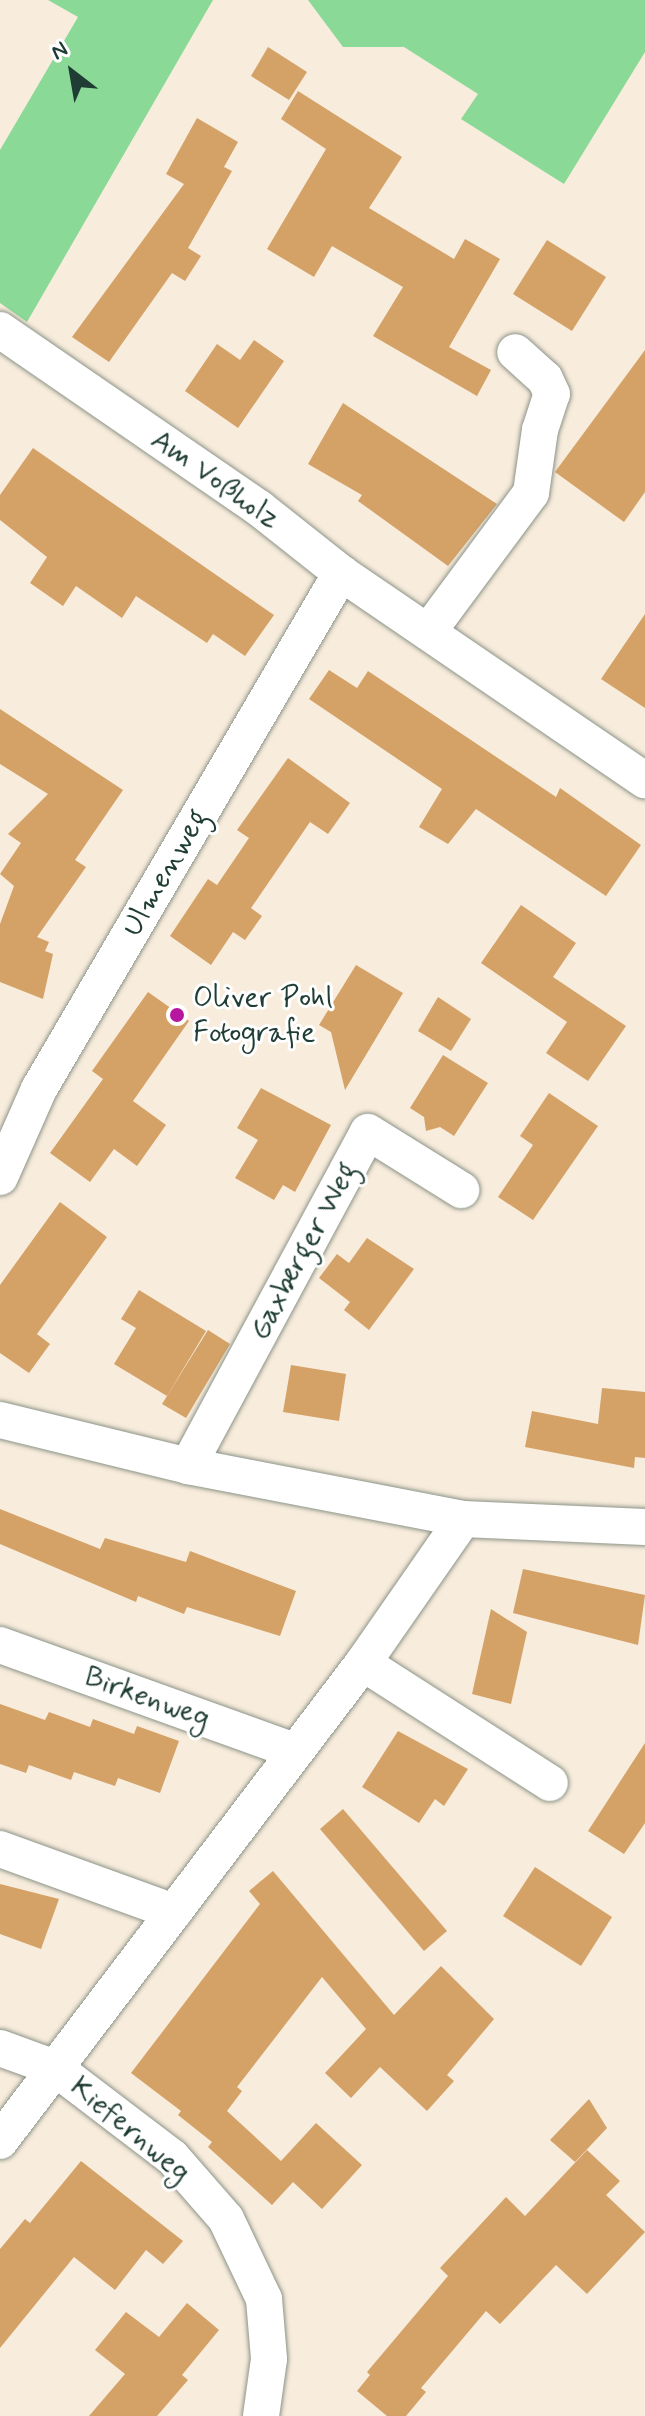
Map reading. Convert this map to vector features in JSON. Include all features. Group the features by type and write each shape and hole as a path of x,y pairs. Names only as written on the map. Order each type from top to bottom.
{"street":[{"name":"Am Voßholz","path":"0,330 259,508 341,573 645,780"},
{"path":"428,632 531,493 540,430 552,394 545,379 515,352"},
{"name":"Ulmenweg","path":"0,1177 39,1089 341,573"},
{"name":"Gaxberger Weg","path":"188,1466 368,1132 461,1190"},
{"path":"0,1420 188,1466 463,1519 645,1527"},
{"path":"0,2141 363,1663 463,1519"},
{"name":"Birkenweg","path":"0,1645 294,1751"},
{"path":"363,1663 550,1783"},
{"path":"0,1849 174,1912"},
{"path":"0,2048 55,2068"},
{"name":"Kiefernweg","path":"55,2068 172,2157 226,2219 264,2299 269,2359 261,2416"}],"green space":[{"path":"48,0 213,0 27,322 0,303 0,150 78,17"},
{"path":"308,0 645,0 645,52 564,184 461,119 478,94 404,47 343,47"}],"building":[{"path":"268,47 307,72 289,100 251,76"},
{"path":"298,91 402,157 369,208 454,259 465,239 500,259 449,347 491,370 477,396 373,336 403,287 332,246 314,277 267,249 326,149 281,119"},
{"path":"197,118 238,142 224,167 232,171 188,248 201,256 185,281 172,273 109,362 72,337 184,184 166,174"},
{"path":"547,240 606,277 572,331 513,294"},
{"path":"254,340 284,361 238,428 185,391 217,344 240,360"},
{"path":"645,350 645,492 624,522 555,472"},
{"path":"343,403 497,504 448,566 358,501 362,495 308,464"},
{"path":"33,448 274,615 245,656 213,634 207,643 136,596 122,618 76,586 63,606 30,583 47,557 0,520 0,495"},
{"path":"645,614 645,708 601,679"},
{"path":"329,670 357,688 368,671 556,797 560,788 641,845 606,896 476,809 448,844 419,827 442,789 309,699"},
{"path":"0,709 123,790 75,860 86,867 37,937 49,942 45,951 53,954 43,999 0,982 0,924 14,886 0,874 21,843 8,834 48,794 0,764"},
{"path":"288,758 350,803 328,834 310,822 251,908 262,916 245,940 233,932 211,965 170,936 208,879 217,885 249,838 237,830"},
{"path":"521,905 576,943 553,977 626,1026 588,1081 546,1053 567,1022 481,963"},
{"path":"356,965 403,993 345,1090 331,1032 319,1025"},
{"path":"148,992 189,1021 133,1101 166,1125 137,1166 114,1149 90,1182 50,1153 103,1079 92,1071"},
{"path":"438,997 471,1019 451,1051 418,1031"},
{"path":"443,1055 488,1083 454,1136 440,1127 426,1131 424,1117 410,1108"},
{"path":"261,1088 331,1125 295,1192 283,1185 274,1200 235,1178 258,1140 237,1128"},
{"path":"549,1093 598,1126 533,1220 498,1197 533,1145 520,1136"},
{"path":"60,1202 107,1237 37,1334 50,1344 29,1373 0,1353 0,1285"},
{"path":"367,1238 414,1269 369,1330 344,1310 350,1302 319,1278 337,1254 349,1263"},
{"path":"139,1290 206,1331 167,1396 114,1364 136,1328 121,1319"},
{"path":"208,1330 230,1344 186,1418 162,1404"},
{"path":"291,1365 346,1374 339,1421 283,1412"},
{"path":"602,1388 645,1392 645,1458 635,1457 634,1468 525,1447 532,1411 598,1424"},
{"path":"0,1509 100,1549 105,1538 186,1562 190,1551 296,1591 280,1636 187,1607 184,1614 138,1596 136,1602 0,1544"},
{"path":"523,1569 645,1595 638,1645 513,1613"},
{"path":"491,1609 527,1632 511,1704 472,1694"},
{"path":"0,1704 45,1720 49,1712 90,1727 93,1719 134,1734 137,1726 179,1741 160,1793 118,1778 115,1786 74,1772 71,1780 29,1765 26,1773 0,1764"},
{"path":"398,1731 468,1769 444,1806 435,1799 419,1823 362,1787"},
{"path":"645,1743 645,1823 624,1854 588,1831"},
{"path":"343,1809 447,1931 424,1951 320,1829"},
{"path":"535,1867 612,1917 581,1966 503,1916"},
{"path":"273,1871 394,2015 441,1966 494,2019 447,2075 454,2081 427,2111 380,2067 351,2098 325,2073 366,2029 322,1977 237,2087 242,2091 227,2111 281,2161 316,2123 362,2165 322,2209 293,2182 272,2205 208,2147 212,2142 178,2115 181,2111 131,2073 260,1904 249,1891"},
{"path":"0,1884 59,1899 41,1949 0,1934"},
{"path":"589,2099 607,2128 575,2162 550,2140"},
{"path":"587,2150 620,2181 606,2195 645,2232 587,2294 556,2265 500,2324 486,2311 421,2388 426,2392 406,2416 387,2416 357,2391 370,2375 367,2372 448,2276 440,2268 506,2197 525,2216"},
{"path":"81,2161 183,2241 163,2264 146,2250 115,2290 74,2257 0,2348 0,2249 25,2219 30,2223"},
{"path":"187,2303 219,2330 182,2375 188,2380 157,2416 89,2416 125,2374 95,2350 126,2312 159,2337"}],"place":[{"name":"Oliver Pohl Fotografie","path":"177,1015"}]}
